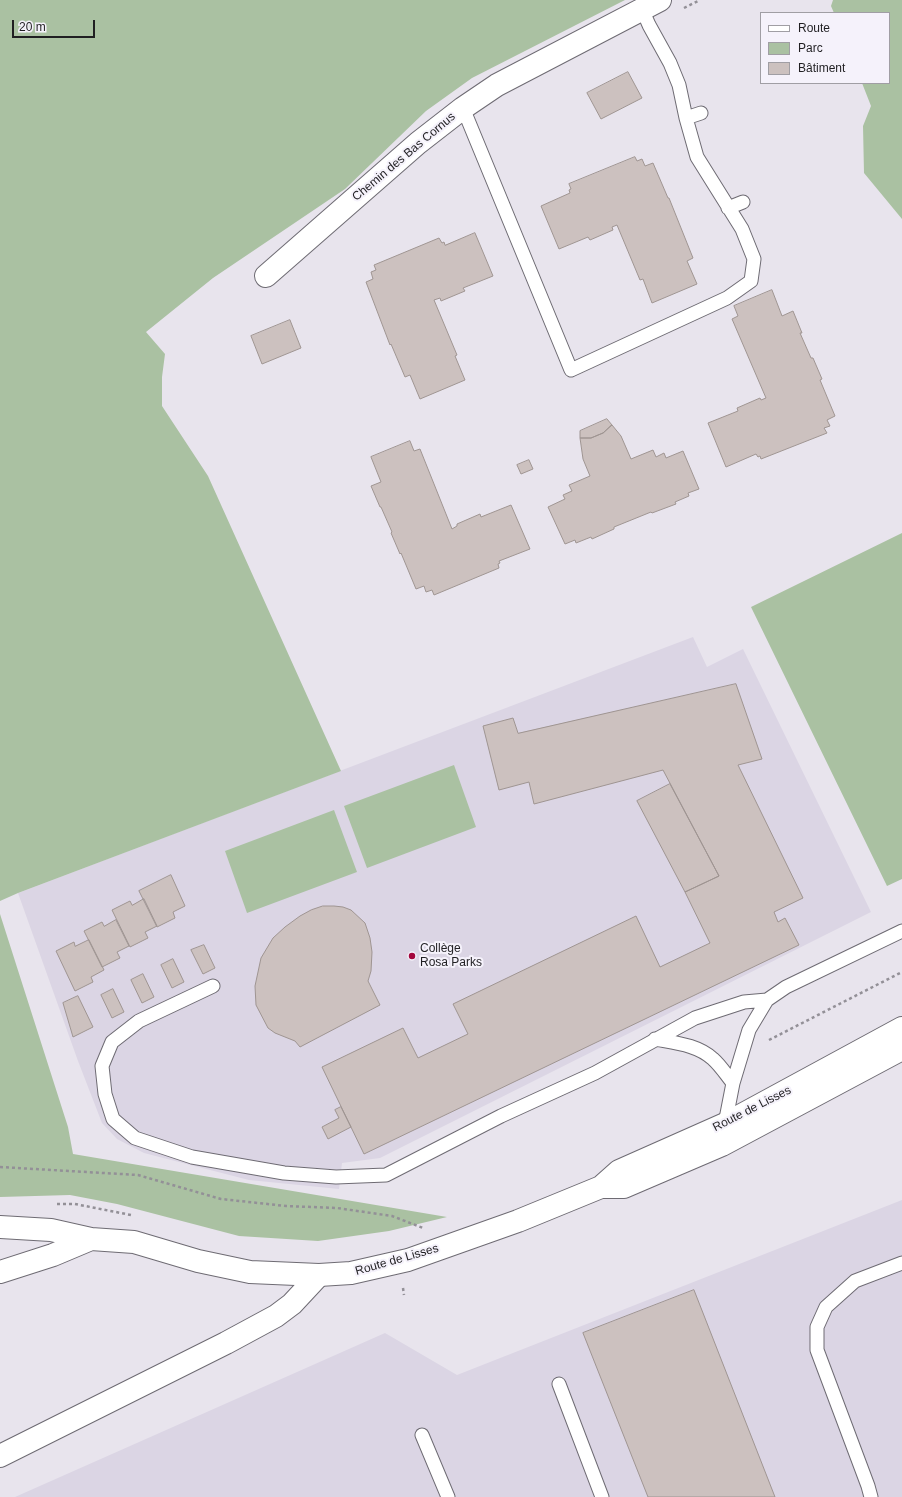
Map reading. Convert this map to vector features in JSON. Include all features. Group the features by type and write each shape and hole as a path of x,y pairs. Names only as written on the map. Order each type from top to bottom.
{"street":[{"name":"Chemin des Bas Cornus","path":"266,276 418,142 463,108 497,85 651,5"},
{"name":"Route de Lisses","path":"0,1226 51,1230 91,1239 134,1242 198,1261 250,1272 320,1275 351,1273 408,1260 518,1221 601,1187 619,1171 725,1124 902,1028"},
{"name":"Route de Lisses","path":"601,1187 624,1187 722,1145 902,1049"},
{"path":"0,1272 53,1255 91,1239"},
{"path":"0,1456 226,1343 276,1316 292,1304 320,1275"}],"lane":[{"path":"463,108 571,370 727,298 751,281 754,259 742,229 697,157 686,118 679,85 670,63 649,26 651,5"},
{"path":"686,118 701,114"},
{"path":"728,208 742,202"},
{"path":"725,1124 749,1030 767,1000 786,987 902,931"},
{"path":"213,986 139,1020 112,1042 102,1066 105,1094 113,1119 135,1138 192,1157 284,1173 336,1177 386,1175 501,1116 594,1073 695,1018 744,1002 767,1000"},
{"path":"656,1039 682,1044 702,1051 714,1060 734,1084"},
{"path":"871,1497 817,1350 817,1327 826,1307 855,1281 902,1263"},
{"path":"559,1384 602,1497"},
{"path":"422,1435 448,1497"}],"path":[{"path":"766,1042 902,972"},
{"path":"0,1167 138,1175 221,1199 286,1206 337,1208 392,1216 425,1229"},
{"path":"55,1204 75,1204 135,1216"}],"shaded area":[{"name":"Collège Rosa Parks","path":"693,637 707,667 743,649 871,912 380,1158 342,1163 339,1189 249,1180 144,1153 117,1139 102,1123 78,1061 18,893"},
{"path":"902,1200 902,1497 15,1497 385,1333 457,1375"}],"green space":[{"path":"0,0 625,0 472,78 426,111 345,189 213,278 146,332 165,354 162,377 162,406 208,476 341,771 0,901"},
{"path":"833,0 902,0 902,219 864,173 863,126 871,106 862,84 890,84 890,12 834,12 831,6"},
{"path":"902,533 902,879 887,886 751,607"},
{"path":"454,765 476,827 367,868 344,806"},
{"path":"334,810 357,872 247,913 225,851"},
{"path":"0,914 68,1127 73,1154 447,1217 389,1231 318,1241 239,1236 117,1204 70,1195 0,1197"}],"building":[{"path":"628,72 642,98 601,119 587,93"},
{"path":"635,157 637,161 642,159 645,166 653,163 693,258 687,261 697,284 652,303 643,279 640,280 617,225 612,227 613,230 590,240 588,237 559,249 541,206 570,193 569,190 571,189 569,184"},
{"path":"475,233 493,276 463,288 465,291 441,301 440,298 434,300 457,355 455,356 465,380 420,399 410,375 405,377 391,344 390,345 366,282 373,279 371,272 376,270 374,265 439,238 445,245"},
{"path":"772,290 782,316 793,311 802,333 800,333 822,379 820,380 835,416 827,420 830,426 824,428 827,433 761,459 760,456 758,457 756,454 726,467 708,423 738,411 737,408 760,398 761,400 766,398 732,319 738,316 734,306"},
{"path":"290,320 301,348 262,364 251,336"},
{"path":"607,419 612,425 603,433 591,438 580,438 580,431"},
{"path":"612,425 621,436 631,459 653,450 656,457 664,453 666,458 683,451 699,489 688,493 689,496 675,502 676,504 614,527 614,529 592,539 591,537 576,543 575,540 565,544 548,507 565,499 563,495 572,491 569,485 590,476 583,459 580,438 591,438 603,433"},
{"path":"410,441 414,451 420,449 452,529 457,526 457,524 480,514 481,517 511,505 530,549 499,561 499,568 434,595 432,590 426,592 424,586 416,589 371,486 381,482 371,457"},
{"path":"529,460 533,469 521,474 517,465"},
{"path":"736,684 762,759 738,765 803,898 774,912 778,922 785,918 799,945 364,1154 322,1067 403,1028 418,1058 468,1034 453,1004 636,916 660,967 710,943 685,892 719,876 663,770 534,804 529,782 499,790 483,726 513,718 518,733"},
{"path":"670,784 719,876 685,892 637,801"},
{"path":"171,875 185,906 173,912 175,918 157,927 139,891"},
{"path":"144,899 157,926 145,932 148,938 130,947 112,910 130,901 132,905"},
{"path":"323,906 343,907 351,910 365,923 370,938 372,952 371,971 368,981 380,1005 300,1047 295,1041 275,1033 268,1028 256,1005 255,986 261,958 273,938 300,916"},
{"path":"116,920 129,946 117,952 120,958 102,967 84,931 102,922 104,926"},
{"path":"89,940 104,970 91,977 93,982 75,991 56,951 74,942 75,946"},
{"path":"204,945 215,968 203,974 191,950"},
{"path":"173,959 184,982 172,988 161,965"},
{"path":"143,974 154,997 142,1003 131,980"},
{"path":"113,989 124,1012 112,1018 101,995"},
{"path":"78,996 93,1027 73,1037 63,1003"},
{"path":"341,1107 351,1127 328,1139 322,1127 339,1118 335,1110"},
{"path":"694,1290 775,1497 648,1497 583,1333"}],"place":[{"name":"Collège Rosa Parks","path":"412,956"}]}
